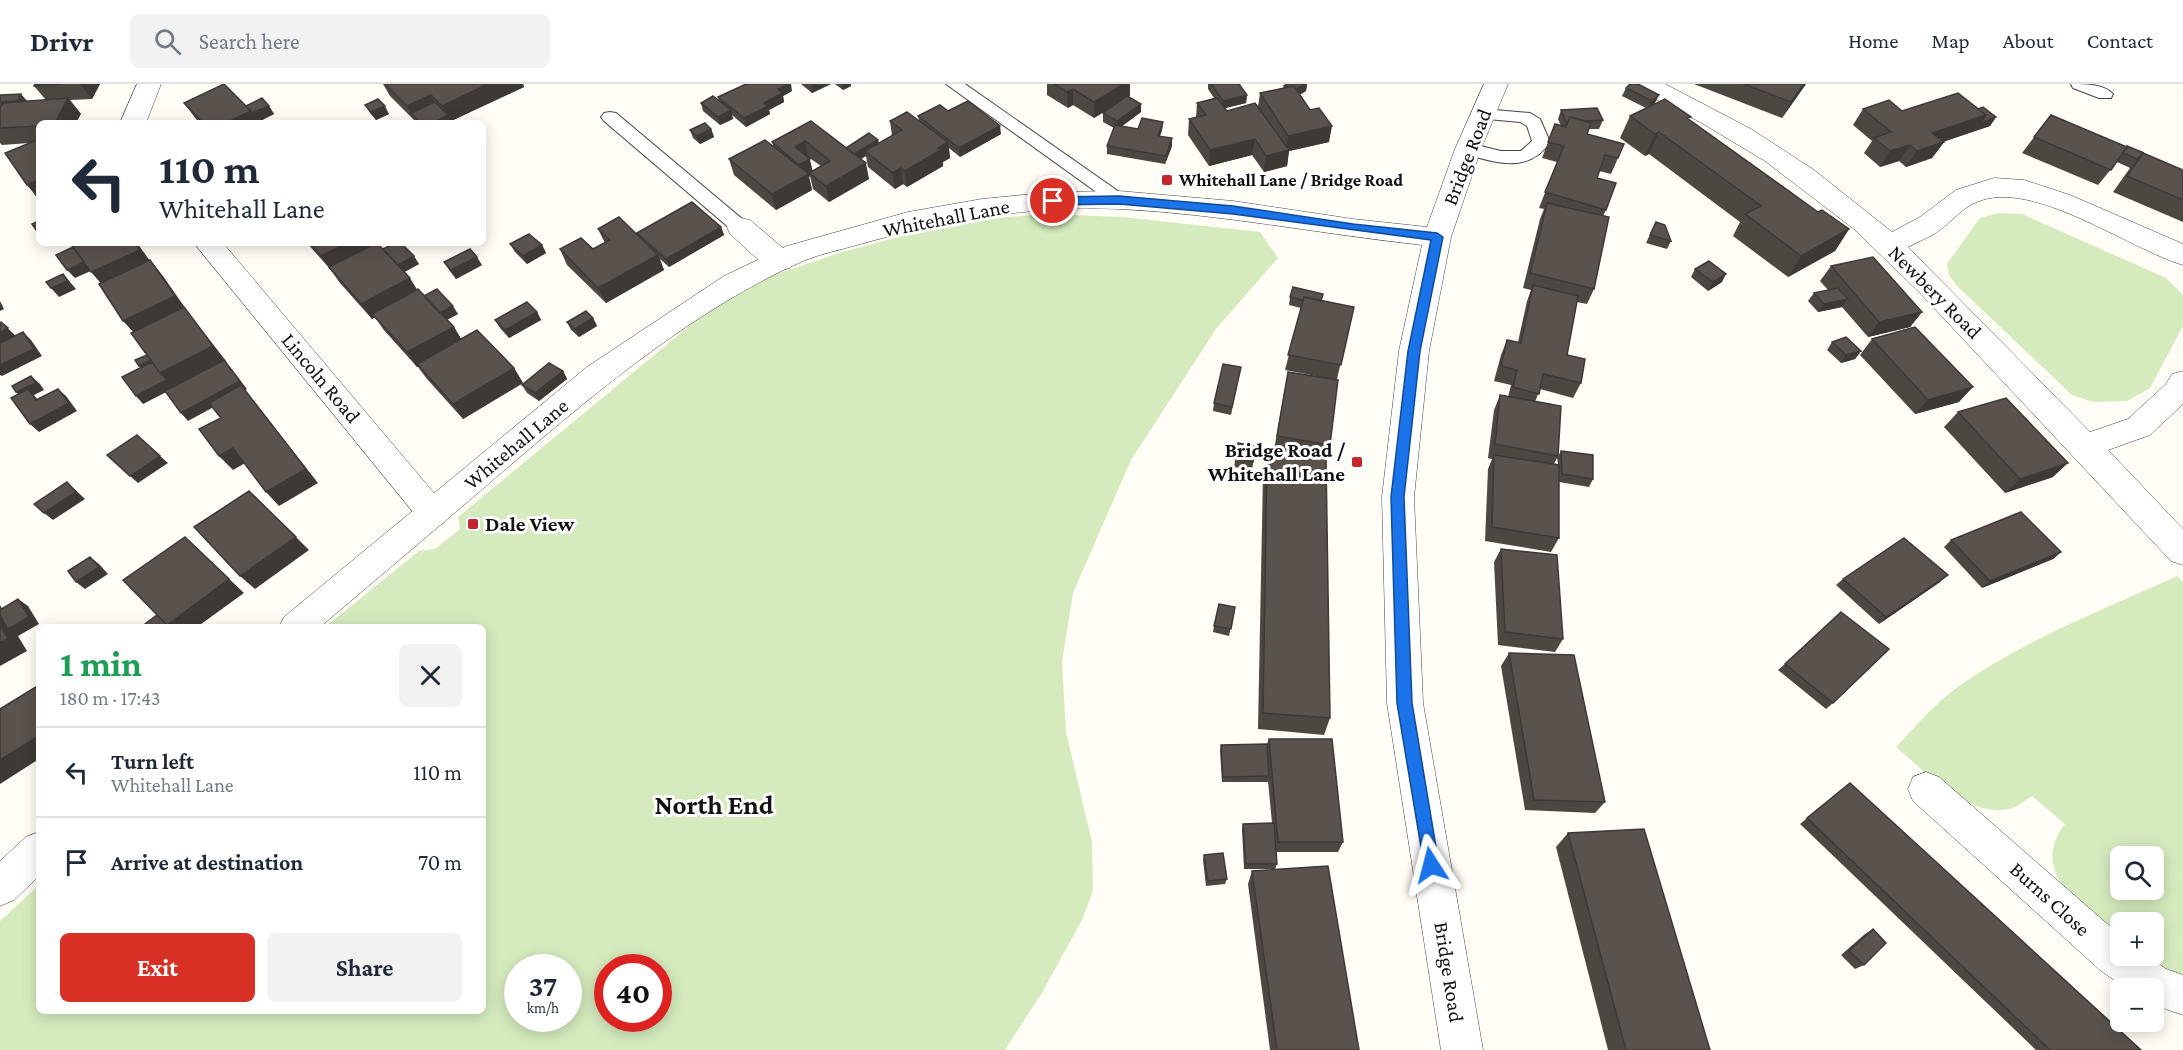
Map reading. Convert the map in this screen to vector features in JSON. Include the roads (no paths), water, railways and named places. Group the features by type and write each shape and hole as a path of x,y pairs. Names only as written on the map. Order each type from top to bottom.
{"street":[{"path":"134,120 149,84"},
{"name":"Bridge Road","path":"1462,1050 1405,703 1398,497 1414,351 1437,237 1468,149 1496,84"},
{"name":"Newbery Road","path":"1645,84 1677,98 1736,131 1826,193 1889,245 2086,446 2183,551"},
{"path":"1889,245 1930,224 1965,196 1994,187 2024,189 2061,201 2183,255"},
{"name":"Whitehall Lane","path":"300,624 597,375 734,283 797,253 908,221 1017,204 1053,201 1119,200 1233,210 1353,228 1437,237"},
{"path":"740,227 780,261"},
{"name":"Lincoln Road","path":"210,246 433,514"},
{"path":"2086,446 2139,427 2177,392 2183,382"},
{"name":"Burns Close","path":"1926,789 2114,956 2154,985 2183,995"},
{"path":"0,887 36,853"}],"lane":[{"path":"954,84 1119,200"},
{"path":"2079,84 2105,94"},
{"path":"1468,149 1501,157 1525,157 1541,142 1534,123 1524,117 1483,114"},
{"path":"610,117 740,227"}],"place":[{"name":"Whitehall Lane / Bridge Road","path":"1167,180"},
{"name":"Bridge Road / Whitehall Lane","path":"1357,462"},
{"name":"Dale View","path":"473,524"}],"district":[{"name":"North End","path":"714,805"}]}
